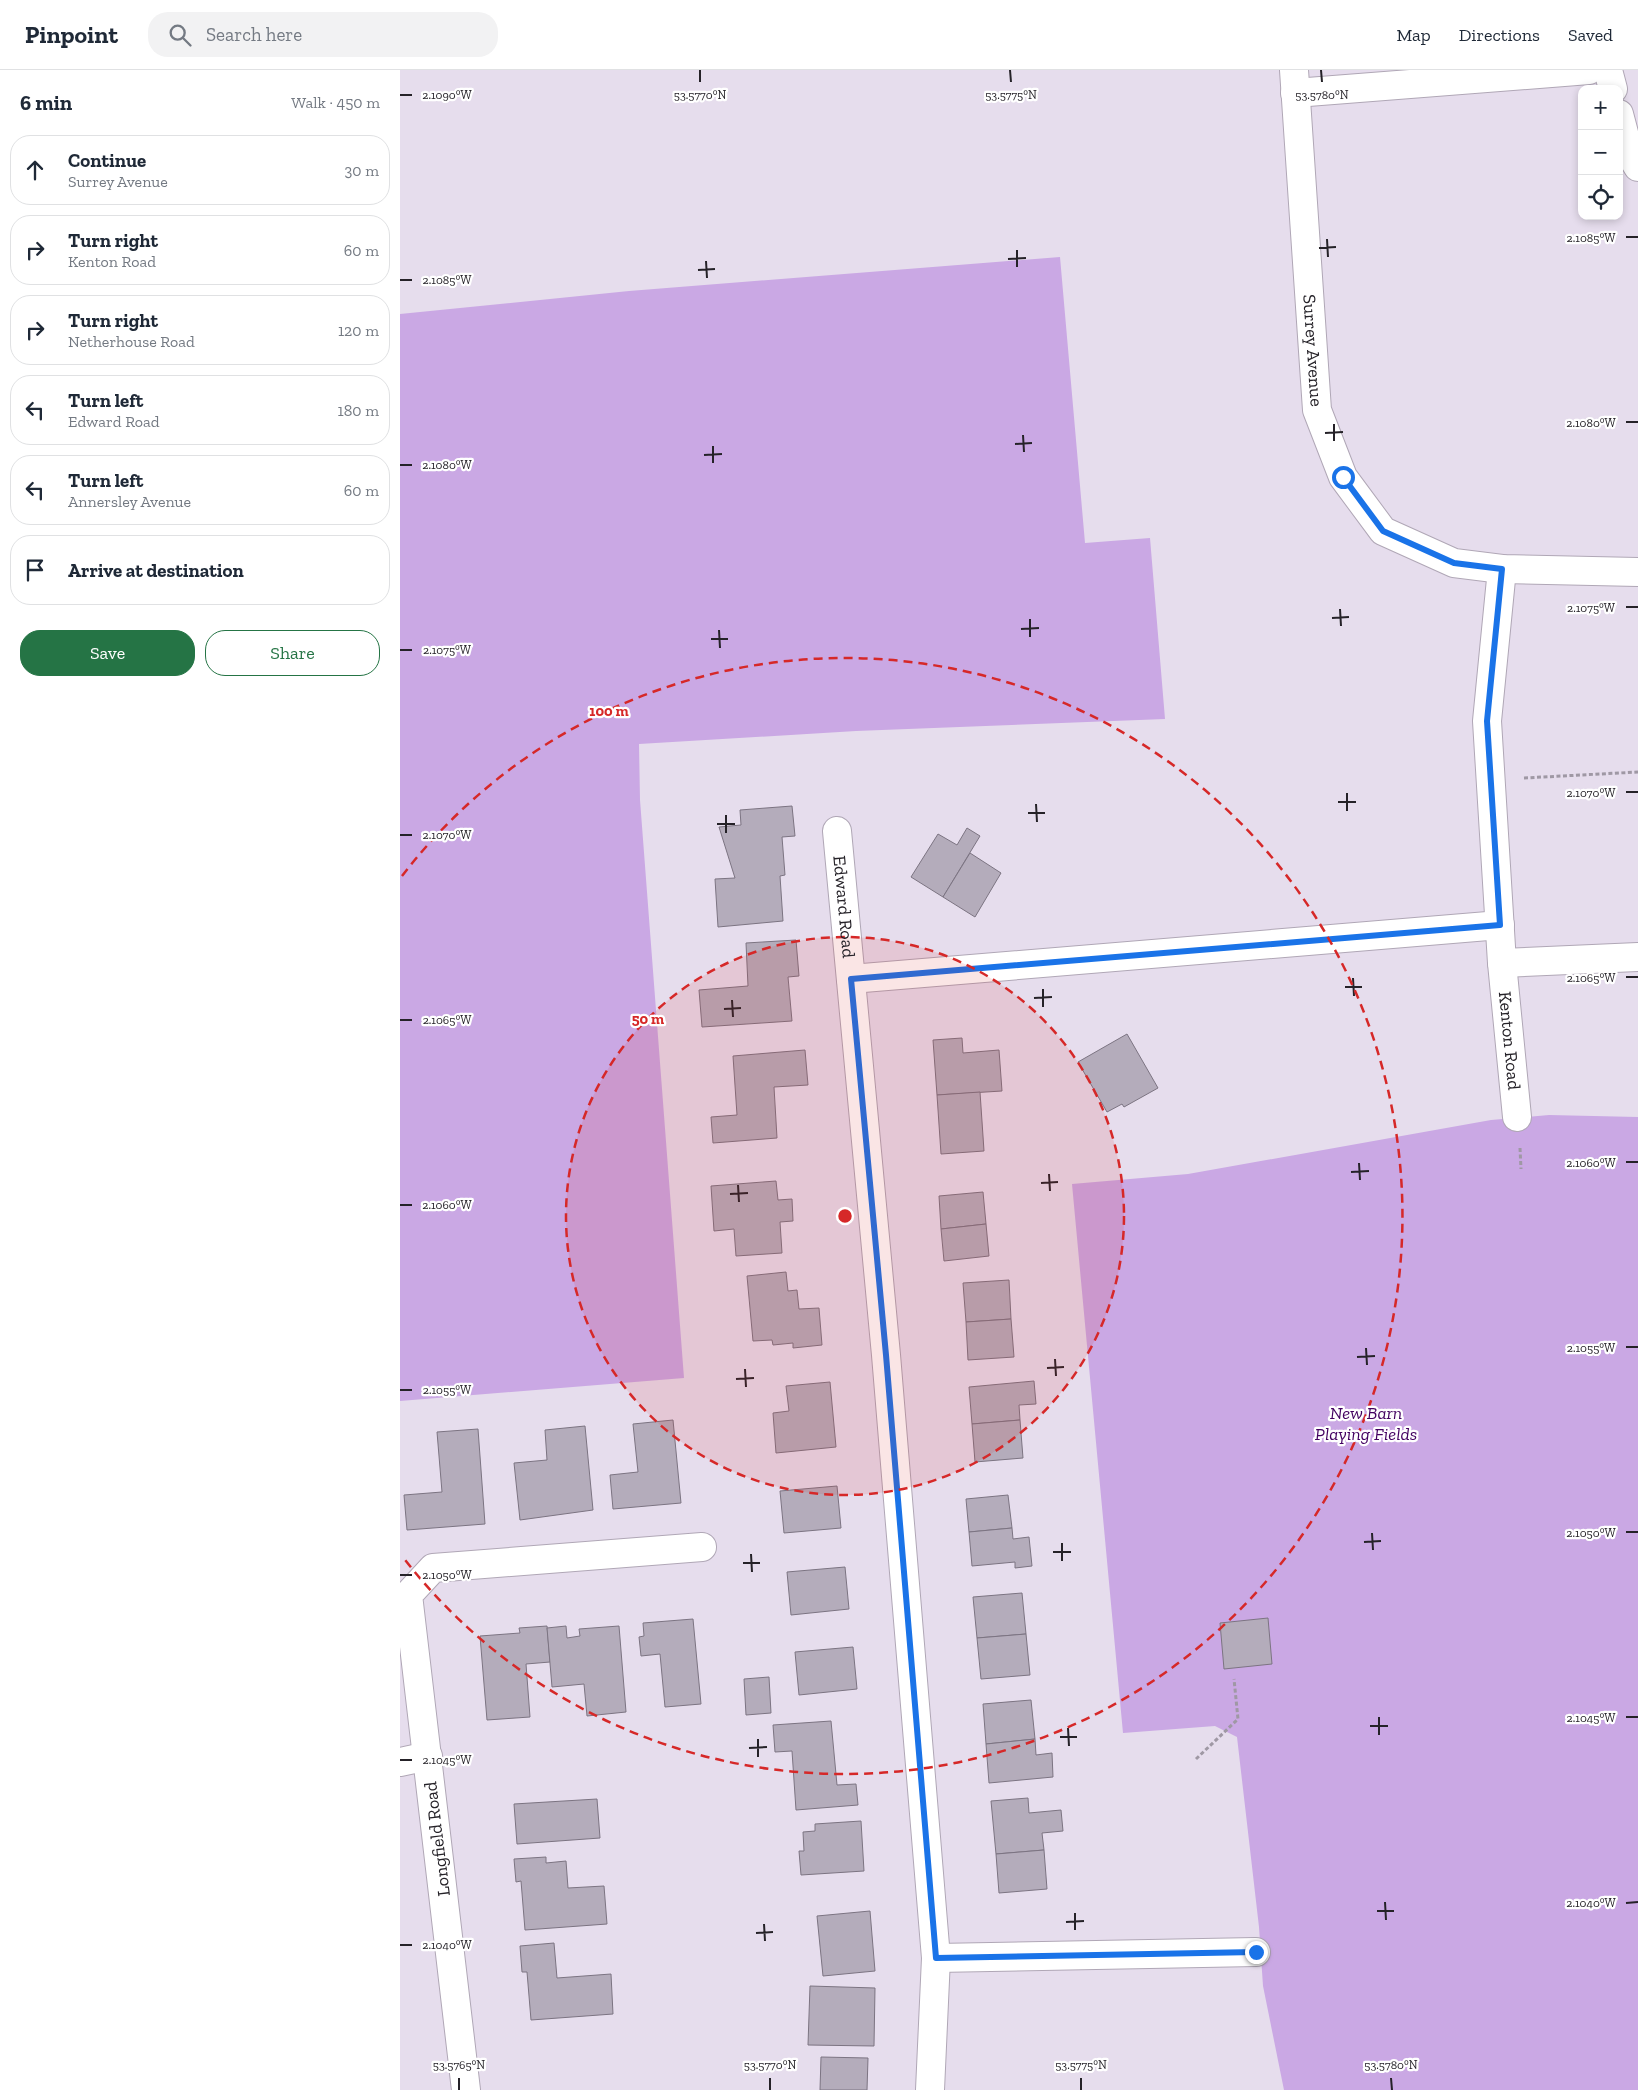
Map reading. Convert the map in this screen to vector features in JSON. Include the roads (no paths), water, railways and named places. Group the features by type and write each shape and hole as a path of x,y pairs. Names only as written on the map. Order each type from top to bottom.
{"street":[{"path":"1294,82 1589,70"},
{"path":"1608,70 1612,85"},
{"name":"Surrey Avenue","path":"1294,82 1317,410 1343,477 1383,531 1454,563 1502,569 1638,572"},
{"path":"1623,129 1629,152 1638,167"},
{"path":"851,979 1500,925 1487,721 1502,569"},
{"name":"Edward Road","path":"837,831 886,1355 936,1958 930,2090"},
{"name":"Kenton Road","path":"1500,925 1517,1117"},
{"path":"1502,963 1638,958"},
{"name":"Longfield Road","path":"466,2090 408,1595 433,1568 702,1547"},
{"path":"400,1762 428,1756"},
{"path":"936,1958 1256,1952"}],"park label":[{"name":"New Barn Playing Fields","path":"1366,1424"}]}
